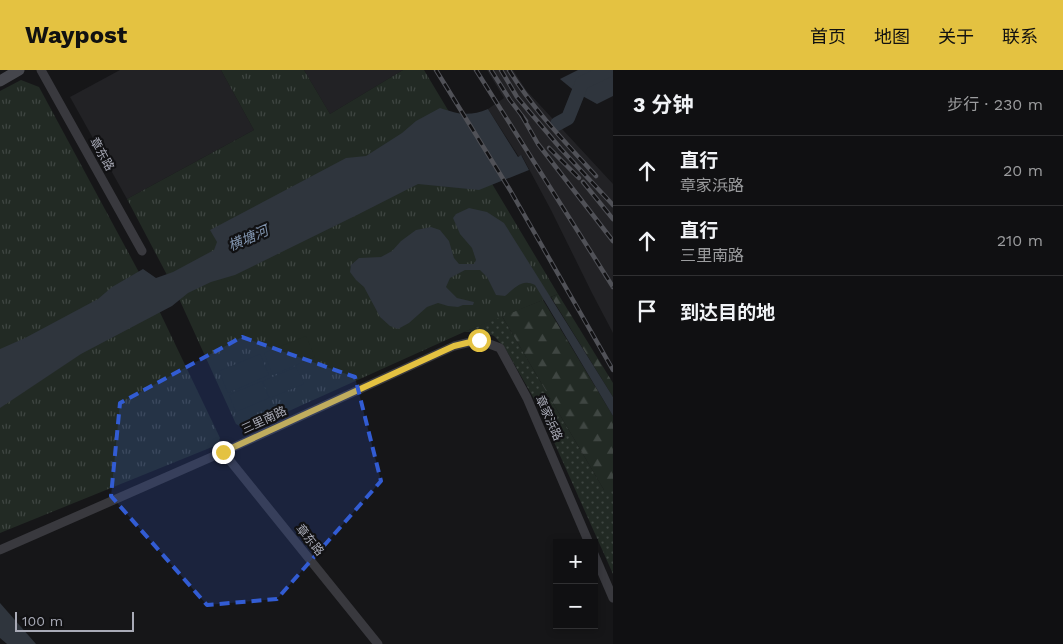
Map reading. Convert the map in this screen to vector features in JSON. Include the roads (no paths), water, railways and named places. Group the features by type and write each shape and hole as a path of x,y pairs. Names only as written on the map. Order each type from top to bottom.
{"main road":[{"path":"0,74 8,70"},
{"path":"0,81 20,70"}],"street":[{"name":"章东路","path":"41,70 142,251"},
{"name":"章家浜路","path":"454,346 479,340 500,348 527,398 587,539"},
{"name":"三里南路","path":"0,550 223,452 454,346"},
{"name":"章东路","path":"223,452 378,644"},
{"path":"598,563 613,598"}],"water":[{"path":"578,70 613,70 613,96 597,104 577,93 560,79"},
{"path":"440,108 464,114 488,109 518,157 521,155 529,170 479,190 418,184 235,275 211,282 188,293 172,306 81,354 0,408 0,349 25,338 98,299 112,287 143,269 156,278 173,272 214,250 217,242 210,230 346,158 366,156 402,133 416,121"},
{"path":"469,208 487,212 504,223 613,397 613,416 535,285 522,283 505,296 496,295 487,277 480,270 465,270 450,278 446,287 457,298 474,302 473,305 458,307 438,303 427,307 409,323 398,329 390,326 380,317 364,287 350,272 351,265 359,258 381,257 392,251 401,241 416,230 431,227 440,230 449,241 454,258 459,264 474,264 476,260 472,248 460,234 453,218 456,214"},
{"path":"0,603 36,644 7,644 0,638"}],"waterway":[{"name":"横塘河","path":"557,124 568,118 582,83 609,70"}],"railway":[{"path":"436,70 510,190 613,370"},
{"path":"476,70 613,287"},
{"path":"491,70 526,121"},
{"path":"501,70 517,97 561,149 613,205"},
{"path":"509,70 539,112 596,176"},
{"path":"522,116 538,144 613,241"},
{"path":"549,148 579,178"},
{"path":"583,182 613,219"}]}
